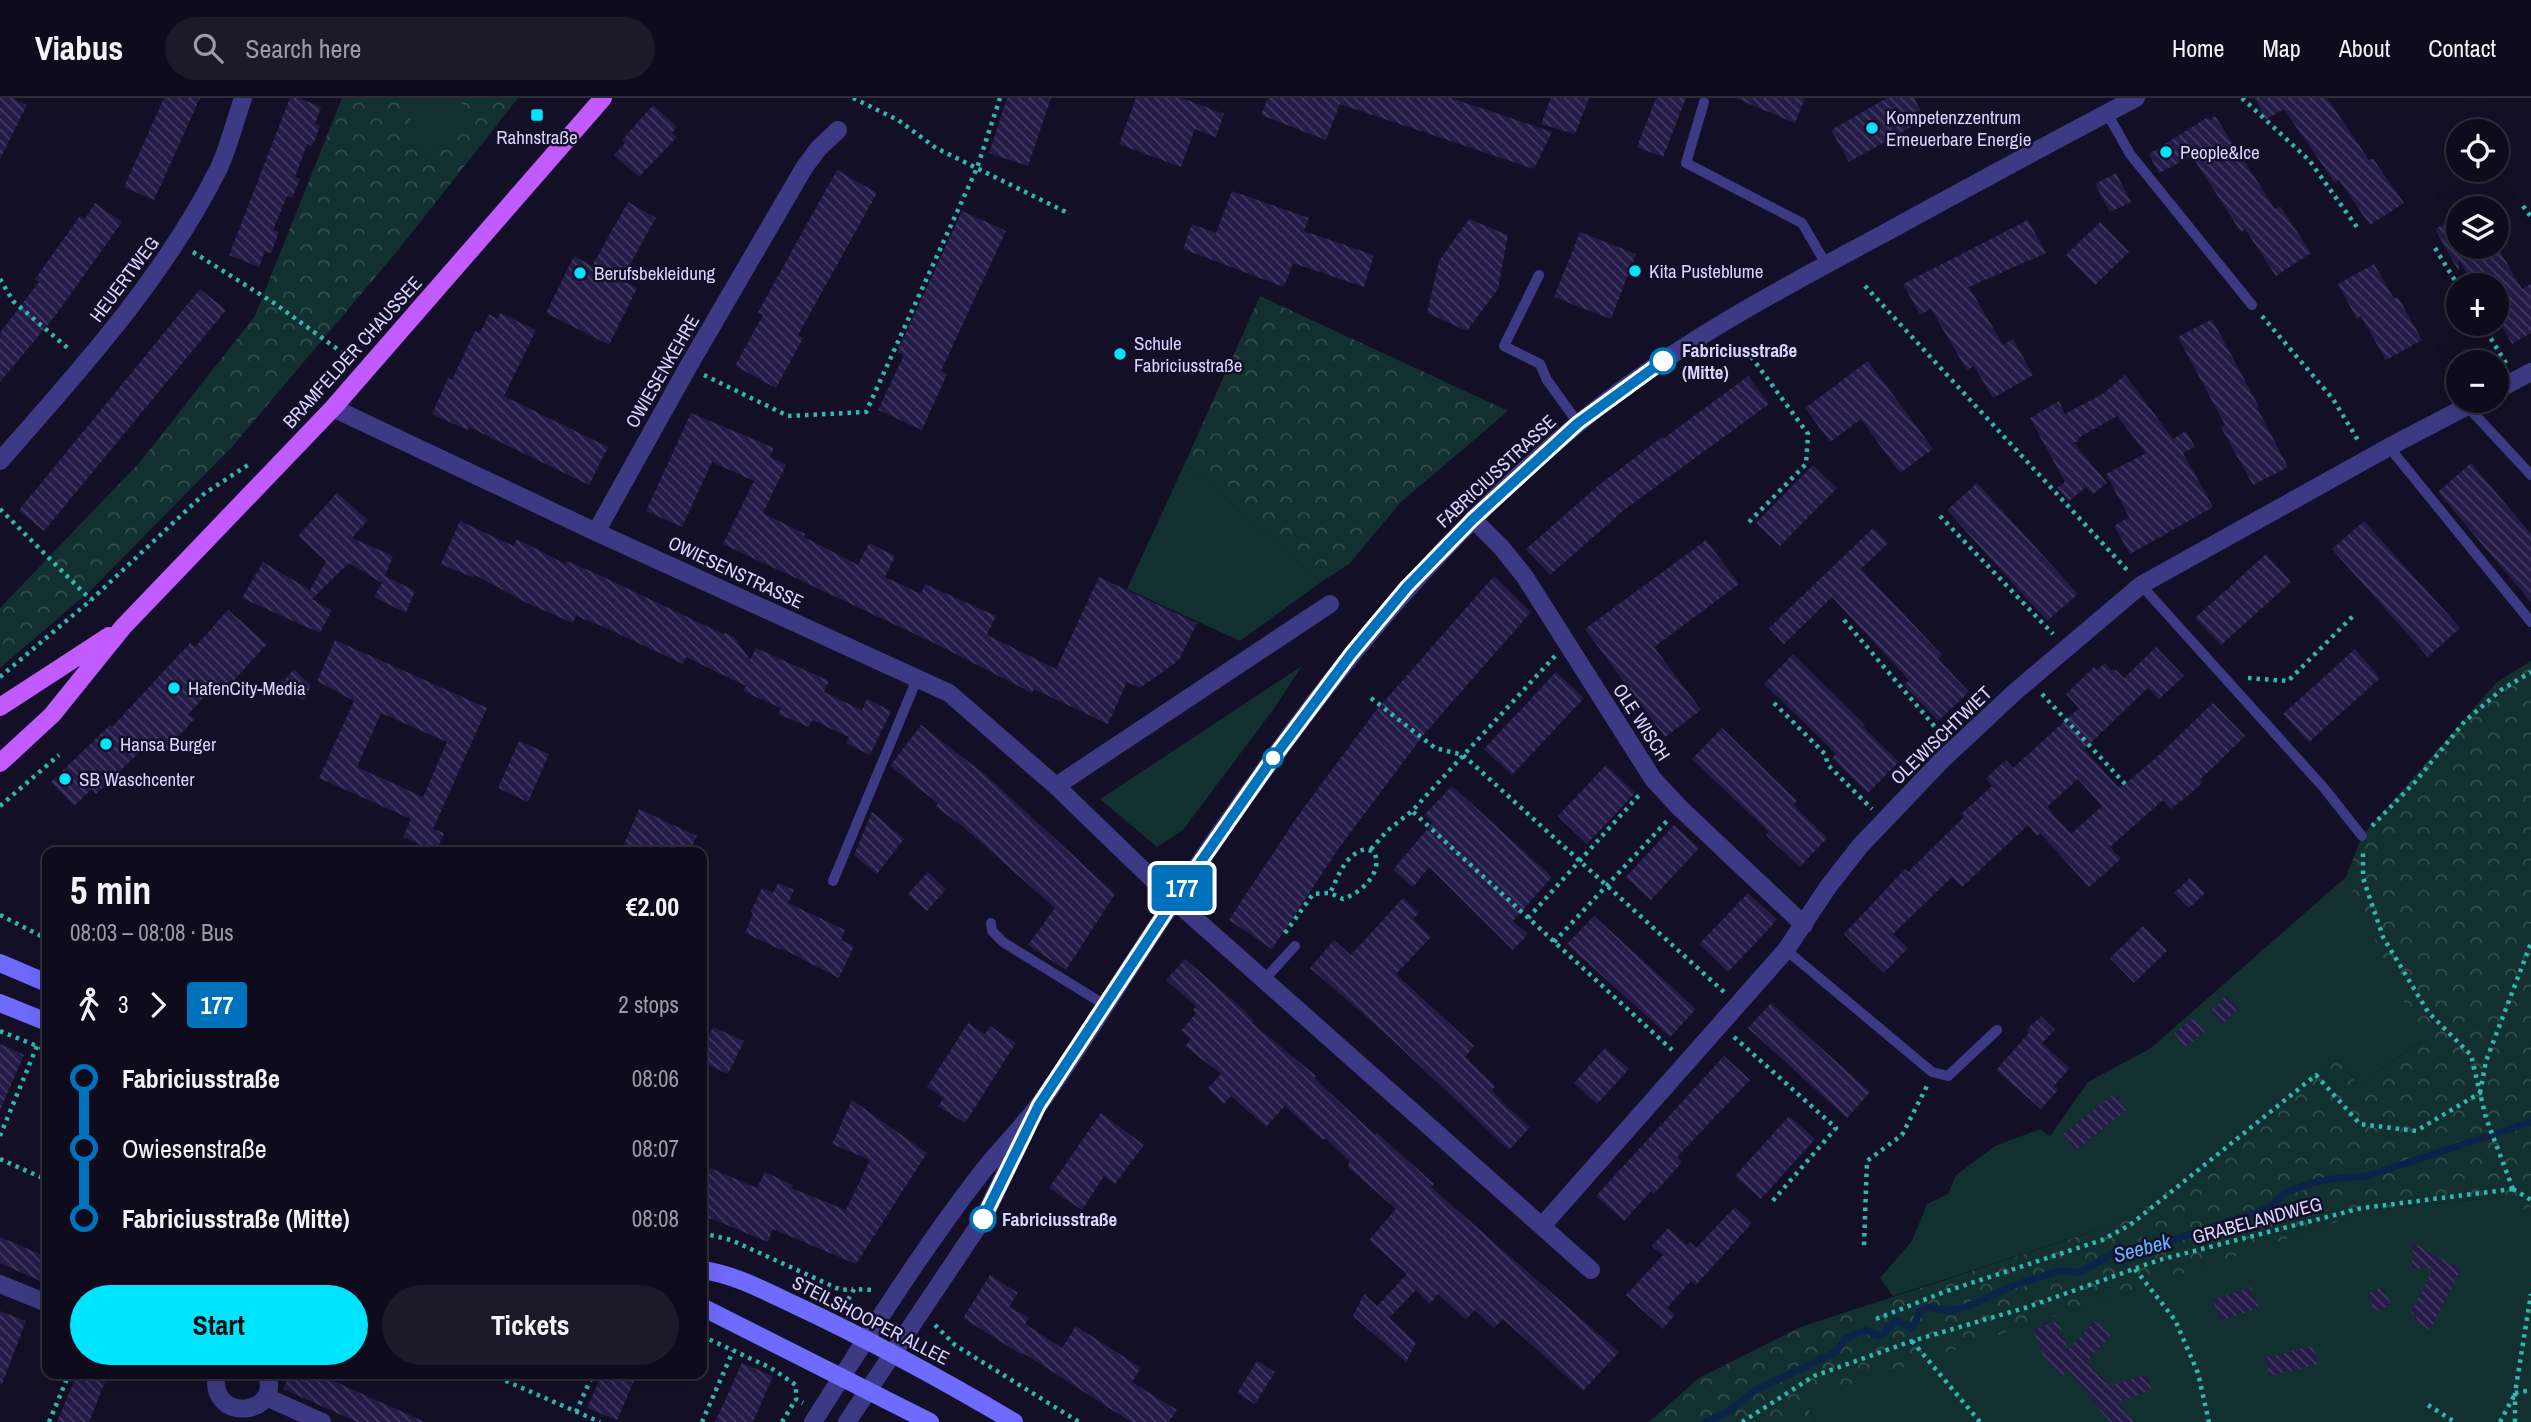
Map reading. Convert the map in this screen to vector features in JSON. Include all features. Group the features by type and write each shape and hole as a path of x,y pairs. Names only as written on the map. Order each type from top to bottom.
{"main road":[{"name":"BRAMFELDER CHAUSSEE","path":"0,763 52,715 124,627 333,408 604,98"},
{"name":"BRAMFELDER CHAUSSEE","path":"0,707 124,627"},
{"path":"0,963 42,981"},
{"path":"0,1003 42,1020"},
{"name":"STEILSHOOPER ALLEE","path":"707,1271 740,1281 867,1339 1014,1422"},
{"path":"707,1310 930,1422"}],"street":[{"name":"HEUERTWEG","path":"0,461 86,363 179,240 220,166 243,98"},
{"name":"FABRICIUSSTRASSE","path":"813,1422 979,1176 1039,1105 1174,900 1268,765 1338,671 1407,587 1473,519 1578,423 1672,355 1826,264 2136,98"},
{"name":"OWIESENKEHRE","path":"596,532 804,168 818,149 838,130"},
{"name":"OWIESENSTRASSE","path":"333,408 596,532 949,693 1056,786 1174,900 1591,1270"},
{"name":"OLEWISCHTWIET","path":"1542,1226 1786,950 1828,887 1860,846 1954,748 2029,681 2141,585 2453,413"},
{"name":"OLE WISCH","path":"1473,519 1501,547 1525,577 1653,779 1804,925"},
{"path":"1056,786 1330,604"},
{"name":"FABRICIUSSTRASSE","path":"848,1422 983,1219 1039,1105"},
{"path":"0,1284 42,1301"},
{"path":"217,1379 217,1391 227,1405 235,1409 253,1408 266,1397 269,1388 268,1379"},
{"path":"266,1397 321,1422"}],"lane":[{"path":"1704,102 1686,163 1802,223 1826,264"},
{"path":"2107,113 2130,154 2252,305"},
{"path":"1539,275 1504,346 1539,364 1547,380 1578,423"},
{"path":"2480,413 2531,475"},
{"path":"2389,447 2531,622"},
{"path":"2141,585 2324,788 2362,835"},
{"path":"832,881 917,679"},
{"path":"991,923 992,931 1003,942 1105,1005"},
{"path":"1264,980 1295,946"},
{"path":"1786,950 1932,1072 1948,1076 1997,1030"}],"path":[{"path":"853,98 898,120 936,148 1070,214"},
{"path":"688,367 788,416 866,412 977,167 1000,98"},
{"path":"2242,98 2309,160 2360,230"},
{"path":"2524,206 2531,217"},
{"path":"179,240 202,259 274,303 366,370"},
{"path":"2435,248 2450,273"},
{"path":"0,279 13,301 86,363"},
{"path":"1865,286 2141,585"},
{"path":"2252,305 2333,399 2368,458"},
{"path":"2492,336 2524,376"},
{"path":"1749,522 1806,464 1808,434 1750,355"},
{"path":"0,677 91,600 205,493 258,458"},
{"path":"0,509 91,600"},
{"path":"1940,516 2067,649"},
{"path":"2223,676 2288,681 2353,617"},
{"path":"1844,620 1912,703 1954,748"},
{"path":"1330,893 1346,860 1359,850 1371,849 1387,831 1412,811 1566,643"},
{"path":"2531,672 2501,691 2465,721 2415,782 2362,835 2363,878 2383,937 2428,1012 2471,1055 2486,1118 2513,1189 2531,1200"},
{"path":"2029,681 2126,785"},
{"path":"1371,698 1435,748 1463,755 1737,1005"},
{"path":"1774,703 1825,754 1828,765 1885,821"},
{"path":"0,806 59,755"},
{"path":"1528,918 1653,779"},
{"path":"1554,942 1680,808"},
{"path":"1412,811 1686,1063"},
{"path":"1284,935 1313,894 1330,893 1343,899 1365,884 1373,876 1378,862 1371,849"},
{"path":"0,915 42,936"},
{"path":"1876,1319 1944,1292 2102,1240 2130,1225 2316,1075 2360,1124 2416,1131 2480,1093 2486,1061 2531,943"},
{"path":"1720,1025 1836,1128 1770,1204"},
{"path":"0,1031 42,1048"},
{"path":"0,1136 37,1046"},
{"path":"1864,1245 1867,1161 1902,1135 1923,1095"},
{"path":"0,1159 42,1178"},
{"name":"GRABELANDWEG","path":"1742,1422 1814,1376 1912,1341 2028,1307 2158,1260 2362,1208 2513,1189"},
{"path":"707,1234 731,1240 841,1290 876,1290"},
{"path":"2135,1269 2175,1320 2198,1373 2209,1422"},
{"path":"849,1298 854,1289"},
{"path":"2515,1422 2515,1393 2531,1294"},
{"path":"940,1328 955,1345 1079,1422"},
{"path":"707,1338 771,1368 796,1385 796,1399 782,1422"},
{"path":"1912,1341 1980,1422"},
{"path":"702,1422 733,1351"},
{"path":"49,1422 67,1379"},
{"path":"500,1379 600,1422"},
{"path":"576,1412 591,1379"},
{"path":"2515,1393 2531,1390"},
{"path":"2500,1422 2515,1393"},
{"path":"796,1399 805,1404"},
{"path":"2428,1405 2455,1422"}],"green space":[{"path":"342,98 428,98 401,131 430,155 468,109 455,98 518,98 399,249 232,447 92,589 0,668 0,608 140,462 255,316"},
{"path":"428,98 455,98 469,109 430,155 400,131"},
{"path":"1260,296 1508,411 1401,502 1349,564 1321,582 1185,463"},
{"path":"1185,463 1321,582 1240,641 1127,589"},
{"path":"2531,661 2531,1213 2503,1197 2373,1210 1801,1401 1817,1420 1814,1422 1649,1422 1699,1378 1801,1327 2128,1220 2338,1059 2358,1085 2422,1041 2346,877 2362,836 2497,682"},
{"path":"1302,666 1273,710 1183,830 1157,847 1100,799"},
{"path":"2346,877 2423,1040 2358,1085 2338,1059 2128,1220 1893,1296 1880,1278 1912,1241 1927,1204 1948,1194 1956,1175 1995,1146 2040,1129 2050,1136 2088,1082 2151,1048"},
{"path":"2504,1197 2531,1213 2531,1422 1814,1422 1817,1420 1800,1401 2373,1210"}],"building":[{"path":"0,98 12,98 27,105 0,159"},
{"path":"164,98 200,98 154,200 124,187"},
{"path":"290,98 299,98 321,107 315,124 320,126 312,146 307,144 295,177 300,179 292,198 287,196 273,230 279,232 271,253 265,251 259,267 229,255"},
{"path":"1007,98 1051,98 1028,166 989,153"},
{"path":"1136,98 1182,98 1224,114 1216,137 1195,129 1181,167 1119,144"},
{"path":"1268,98 1451,98 1552,132 1534,169 1340,104 1326,140 1261,115"},
{"path":"1551,98 1589,98 1575,134 1541,124"},
{"path":"1656,98 1686,98 1663,157 1637,147"},
{"path":"1735,98 1805,98 1795,123"},
{"name":"Kompetenzzentrum Erneuerbare Energie","path":"1887,98 1914,98 1925,119 1849,162 1831,130"},
{"path":"2255,98 2327,98 2369,160 2373,159 2404,203 2370,225 2339,180 2335,183 2284,109 2265,120"},
{"path":"653,105 677,127 672,133 677,137 639,177 614,155 625,143 622,140"},
{"path":"2215,116 2275,209 2280,206 2311,253 2276,276 2245,229 2241,232 2192,156 2159,173 2149,154 2208,117 2210,120"},
{"path":"837,170 877,193 798,335 803,338 776,388 735,366 763,315 758,312"},
{"path":"2116,173 2131,202 2110,212 2095,184"},
{"path":"1232,191 1309,218 1304,231 1374,255 1364,287 1293,263 1284,287 1183,249 1192,224 1216,233"},
{"path":"628,202 656,218 621,280 637,288 609,345 546,313 574,256 592,266"},
{"path":"95,203 122,222 55,316 0,382 0,333 39,282 35,279 80,216 85,219"},
{"path":"962,211 1006,231 941,371 947,374 922,430 878,410 904,355 897,352"},
{"path":"1469,219 1508,235 1498,289 1467,331 1427,313 1439,261"},
{"path":"2028,220 2046,253 1969,287 2003,345 2013,339 2033,375 1993,398 1974,366 1967,370 1931,309 1920,315 1903,284"},
{"path":"2100,222 2129,252 2095,285 2066,255"},
{"path":"2446,223 2446,249 2435,229"},
{"path":"1580,232 1636,254 1611,319 1554,297"},
{"path":"2452,259 2505,259 2522,289 2531,284 2531,333 2512,344 2508,336 2509,273 2466,273 2459,260 2459,272"},
{"path":"2374,264 2394,299 2398,297 2422,340 2386,360 2361,316 2357,319 2338,284"},
{"path":"200,289 226,310 44,531 19,510"},
{"path":"500,313 536,330 504,396 608,447 589,485 469,427 467,430 432,414 448,378 452,380 475,331 480,333 489,314 497,319"},
{"path":"2212,319 2288,467 2253,485 2221,427 2225,425 2178,337"},
{"path":"1868,361 1933,449 1900,473 1861,419 1830,442 1805,408"},
{"path":"2125,375 2173,439 2186,431 2195,447 2183,453 2213,507 2130,554 2114,526 2129,517 2106,474 2146,453 2117,416 2078,438 2079,441 2074,443 2107,483 2093,494 2086,487 2069,501 2057,488 2065,482 2030,418 2059,401 2065,414 2104,393"},
{"path":"1748,376 1769,404 1624,510 1550,575 1526,549 1599,485"},
{"path":"691,413 774,448 770,457 786,465 763,513 858,565 869,543 895,556 885,577 921,594 925,584 996,616 987,635 1056,669 1099,577 1197,623 1179,660 1140,688 1127,682 1108,724 1034,689 1032,693 934,643 723,544 754,481 712,462 682,527 646,511"},
{"path":"2471,463 2531,534 2531,602 2438,492"},
{"path":"1813,465 1837,488 1780,546 1756,523"},
{"path":"1977,483 2078,594 2047,621 1947,510"},
{"path":"337,493 368,520 352,538 393,556 385,576 415,591 406,613 374,597 382,583 349,563 312,599 332,610 320,633 242,598 263,562 310,590 326,561 298,536"},
{"path":"460,521 514,546 517,539 565,564 567,561 595,573 723,634 726,633 734,637 750,660 756,648 829,681 824,692 862,710 867,699 891,711 870,755 846,743 849,737 812,720 809,727 778,714 781,708 743,691 746,686 686,657 683,664 576,616 573,623 527,603 475,575 474,578 441,564"},
{"path":"2364,521 2460,628 2428,657 2332,549"},
{"path":"1873,528 1888,543 1861,569 1942,655 1938,659 1969,692 1938,721 1904,685 1909,680 1832,597 1784,644 1769,628"},
{"path":"1706,540 1739,584 1654,647 1701,710 1665,737 1585,629"},
{"path":"2266,554 2291,582 2221,645 2195,618"},
{"path":"1494,576 1531,612 1425,733 1339,848 1272,949 1229,920 1297,817 1374,713"},
{"path":"228,610 267,644 226,689 214,685 188,715 195,718 164,753 151,741 96,794 92,789 74,806 51,782 110,725 112,727 190,643 195,647"},
{"path":"335,640 487,708 433,829 444,833 438,847 425,847 403,837 411,819 319,778 354,701 317,681","holes":["381,713 447,742 423,797 357,767"]},
{"path":"2156,647 2184,676 2159,699 2148,688 2084,749 2118,787 2123,786 2160,754 2213,703 2245,736 2200,780 2203,782 2190,794 2171,809 2163,800 2110,847 2121,859 2089,887 2040,833 2037,836 2028,825 1962,887 1952,877 1893,934 1908,948 1884,973 1844,934 1905,869 1908,872 1964,817 1961,814 1992,786 1986,778 2006,760 2013,768 2079,708 2066,694 2094,667 2097,670 2105,663 2124,678","holes":["2078,779 2102,806 2071,834 2047,807"]},
{"path":"2355,649 2380,678 2309,742 2283,714"},
{"path":"1793,654 1899,762 1868,793 1832,758 1836,754 1764,684"},
{"path":"294,669 311,686 304,700 276,690"},
{"path":"1556,672 1584,698 1512,775 1484,749"},
{"path":"921,725 988,777 1115,894 1066,970 1028,945 1055,908 961,825 936,807 938,803 890,766"},
{"path":"1722,728 1797,801 1793,805 1827,838 1800,867 1766,835 1769,832 1692,759"},
{"path":"519,741 549,754 528,802 498,788"},
{"path":"1606,765 1635,793 1587,844 1558,816"},
{"path":"1452,786 1552,877 1513,921 1528,934 1513,950 1429,867 1413,887 1393,870 1433,822 1424,815"},
{"path":"639,809 697,836 692,847 630,847 624,844"},
{"path":"872,812 904,839 877,874 854,855"},
{"path":"1674,825 1699,848 1651,900 1626,877"},
{"path":"928,872 946,889 927,911 908,894"},
{"path":"2190,878 2205,893 2189,908 2174,893"},
{"path":"778,883 794,890 788,903 845,930 841,940 854,946 839,978 745,933 753,914 751,911 762,888 773,893"},
{"path":"1748,893 1777,920 1728,972 1699,944"},
{"path":"1403,898 1419,913 1413,919 1431,937 1396,974 1474,1046 1465,1057 1495,1086 1492,1090 1506,1106 1530,1127 1509,1150 1385,1033 1310,968 1334,940 1351,955"},
{"path":"1594,916 1696,1009 1670,1037 1567,944"},
{"path":"2143,926 2167,951 2134,983 2110,958"},
{"path":"1185,959 1238,1005 1254,1021 1252,1023 1316,1076 1314,1078 1375,1135 1377,1133 1434,1184 1431,1187 1619,1352 1583,1391 1503,1319 1494,1328 1475,1310 1466,1320 1438,1294 1430,1304 1416,1290 1389,1318 1377,1306 1407,1274 1369,1240 1396,1209 1347,1166 1350,1162 1325,1138 1323,1140 1285,1106 1266,1127 1231,1096 1224,1104 1208,1088 1221,1074 1185,1046 1191,1039 1181,1031 1196,1013 1193,1010 1196,1006 1166,980"},
{"path":"2227,995 2239,1008 2222,1024 2210,1011"},
{"path":"1771,1003 1870,1092 1847,1118 1748,1028"},
{"path":"2041,1016 2055,1030 2042,1043 2070,1068 2054,1086 2058,1090 2041,1109 1996,1070 2029,1033 2026,1030"},
{"path":"2193,1018 2205,1032 2185,1047 2174,1033"},
{"path":"968,1023 985,1034 990,1026 1016,1043 965,1123 938,1106 944,1098 927,1087"},
{"path":"713,1027 744,1041 728,1074 707,1064 707,1041"},
{"path":"0,1044 24,1055 0,1110"},
{"path":"1605,1048 1629,1069 1597,1104 1574,1083"},
{"path":"1724,1056 1750,1080 1677,1157 1682,1162 1654,1194 1651,1191 1624,1221 1596,1196"},
{"path":"2114,1093 2127,1109 2076,1151 2062,1135"},
{"path":"852,1100 927,1153 856,1264 773,1229 768,1242 707,1217 707,1176 710,1168 757,1188 765,1172 793,1185 791,1188 846,1210 870,1160 832,1144"},
{"path":"1101,1113 1144,1145 1115,1184 1104,1176 1082,1210 1049,1188"},
{"path":"1789,1116 1815,1139 1761,1199 1735,1176"},
{"path":"1735,1207 1752,1223 1696,1285 1691,1281 1667,1308 1675,1315 1663,1329 1626,1295 1663,1255 1652,1246 1668,1228 1687,1245 1690,1242 1696,1248"},
{"path":"0,1237 42,1255 42,1282 0,1263"},
{"path":"2413,1243 2461,1269 2430,1330 2414,1322 2417,1316 2411,1313 2433,1269 2412,1268"},
{"path":"990,1275 1018,1293 1009,1307 1029,1318 1025,1324 1062,1348 1076,1326 1141,1368 1132,1382 1177,1410 1169,1422 1131,1422 963,1318"},
{"path":"2251,1287 2259,1308 2220,1321 2213,1300"},
{"path":"2382,1287 2391,1304 2375,1312 2367,1294"},
{"path":"1364,1294 1416,1343 1406,1362 1353,1316"},
{"path":"0,1311 26,1321 2,1384 0,1384"},
{"path":"2058,1321 2068,1350 2095,1321 2111,1335 2087,1361 2109,1386 2147,1374 2152,1390 2117,1402 2135,1422 2110,1422 2068,1371 2062,1377 2043,1356 2033,1330"},
{"path":"2312,1346 2319,1364 2269,1376 2265,1358"},
{"path":"1257,1361 1275,1372 1255,1404 1237,1393"},
{"path":"742,1363 773,1376 753,1422 715,1422"},
{"path":"75,1379 106,1379 89,1422 57,1422"},
{"path":"288,1379 329,1379 425,1422 357,1422 283,1389"},
{"path":"600,1379 635,1379 617,1420 587,1408"}],"waterway":[{"name":"Seebek","path":"1706,1422 1729,1411 1754,1391 1836,1352 1846,1338 1866,1330 1878,1336 1896,1320 1914,1327 1919,1312 1927,1307 1950,1311 1966,1307 2012,1286 2059,1271 2080,1272 2116,1252 2170,1241 2269,1208 2285,1193 2311,1183 2367,1176 2531,1122"}],"bus line":[{"name":"177","path":"983,1219 1039,1105 1174,900 1268,765 1351,654 1407,587 1473,519 1578,423 1663,361"}],"place":[{"name":"Rahnstraße","path":"537,115"},
{"name":"Kompetenzzentrum Erneuerbare Energie","path":"1872,128"},
{"name":"People&Ice","path":"2166,152"},
{"name":"Kita Pusteblume","path":"1635,271"},
{"name":"Berufsbekleidung","path":"580,273"},
{"name":"Schule Fabriciusstraße","path":"1120,354"},
{"name":"Fabriciusstraße (Mitte)","path":"1663,361"},
{"name":"HafenCity-Media","path":"174,688"},
{"name":"Hansa Burger","path":"106,744"},
{"name":"SB Waschcenter","path":"65,779"},
{"name":"Fabriciusstraße","path":"983,1219"}]}
